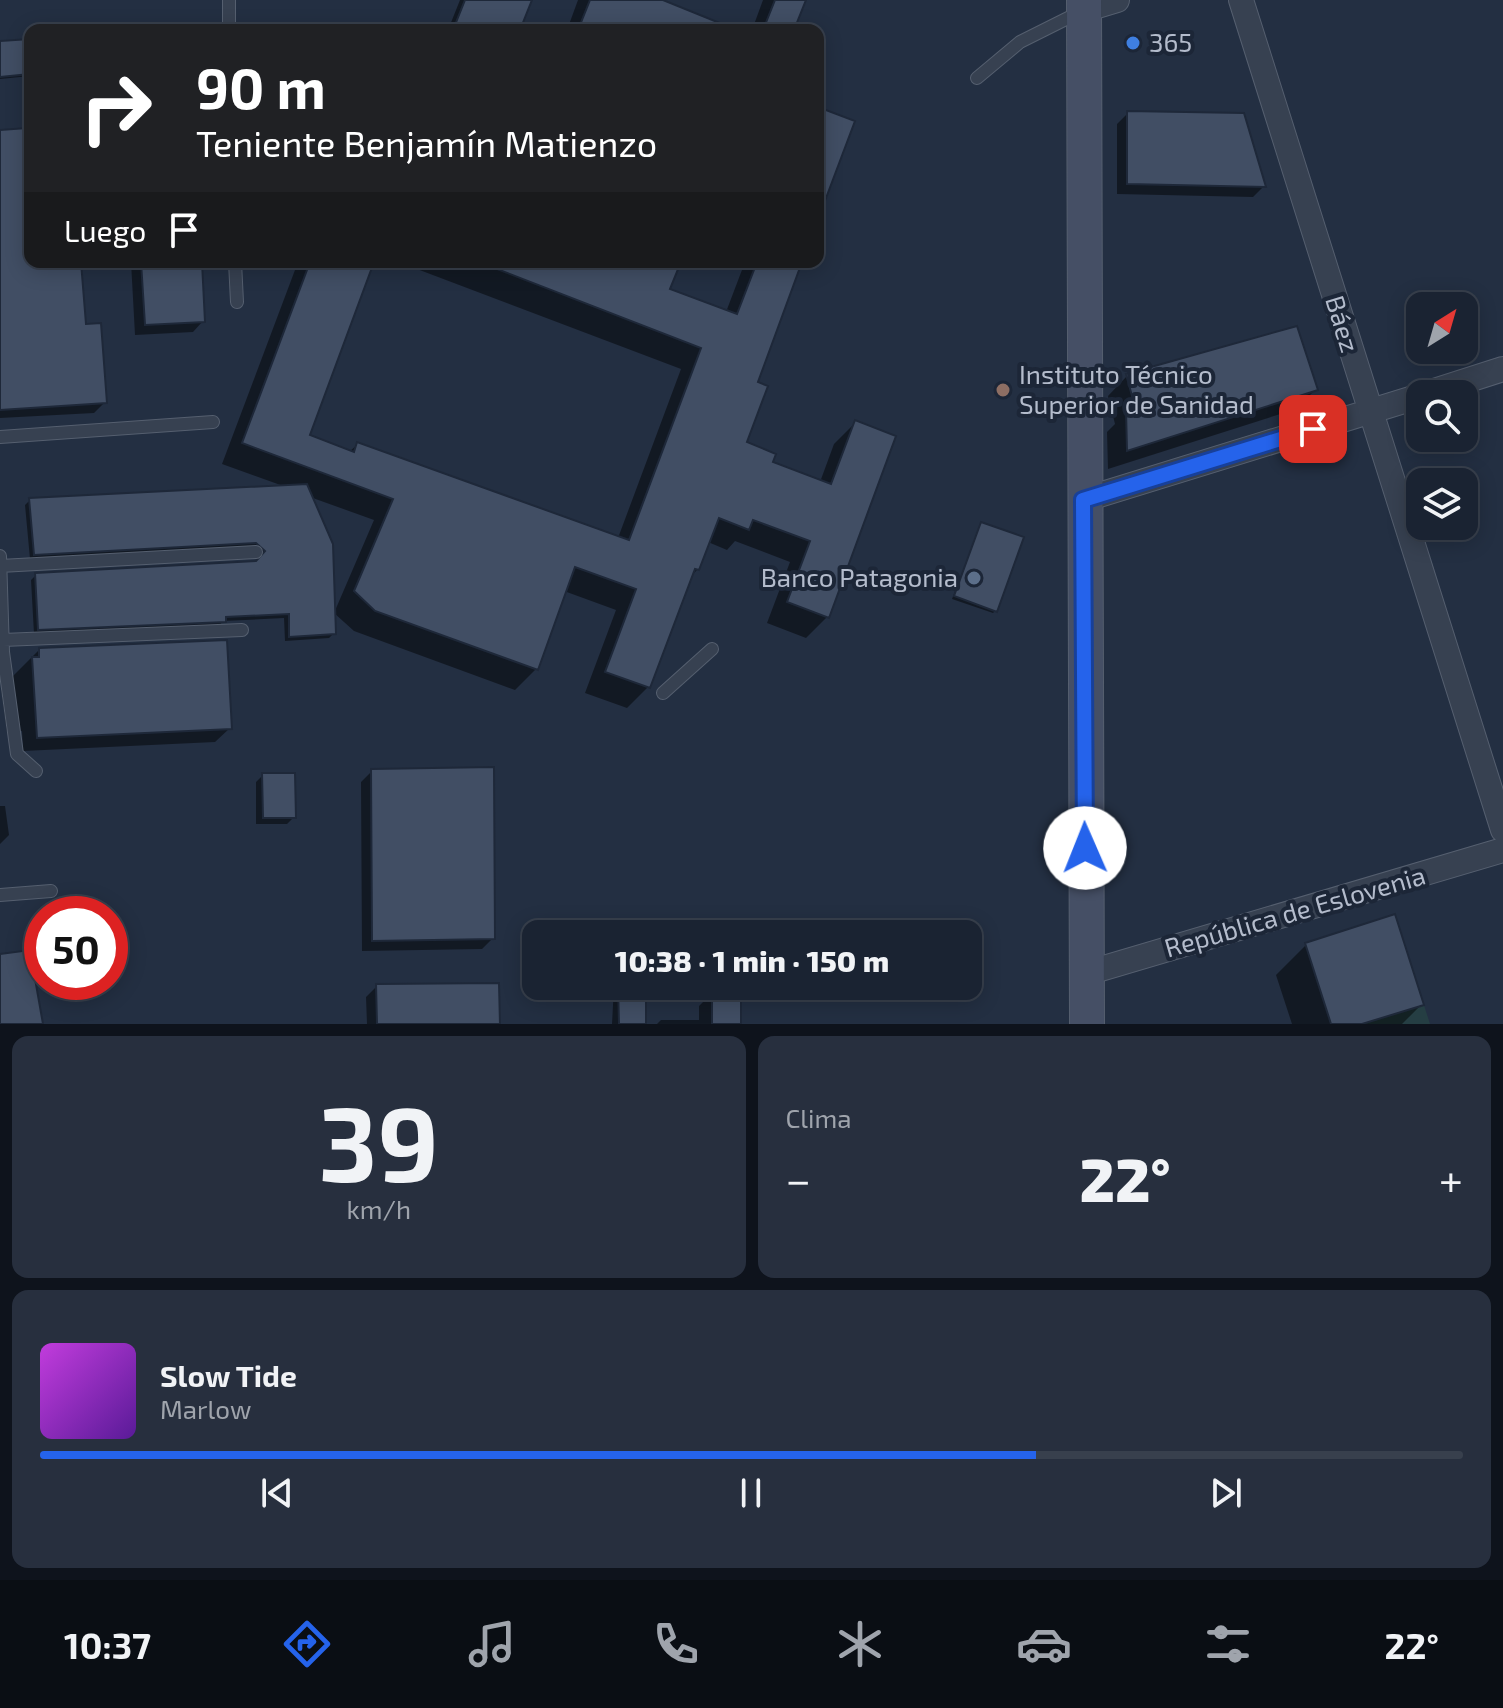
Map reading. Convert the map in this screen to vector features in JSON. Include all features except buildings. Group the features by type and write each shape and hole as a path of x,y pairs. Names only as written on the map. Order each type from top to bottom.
{"main road":[{"path":"1084,5 1083,500 1087,1024"}],"street":[{"path":"1084,5 1117,0"},
{"name":"Báez","path":"1241,0 1503,830"},
{"path":"1469,380 1503,369"},
{"path":"1083,500 1406,400"},
{"name":"República de Eslovenia","path":"1087,973 1503,850"}],"lane":[{"path":"229,0 229,24"},
{"path":"977,78 1020,42 1084,5"},
{"path":"235,268 237,302"},
{"path":"0,437 213,422"},
{"path":"36,771 17,754 2,648 0,562 256,552"},
{"path":"2,648 242,630"},
{"path":"663,693 712,649"},
{"path":"0,895 51,891"}],"green space":[{"path":"1424,1005 1430,1024 1362,1024"}],"place":[{"name":"365","path":"1133,43"},
{"name":"Instituto Técnico Superior de Sanidad","path":"1003,390"},
{"name":"Banco Patagonia","path":"974,578"}],"route":[{"path":"1085,848 1083,500 1313,429"}]}
